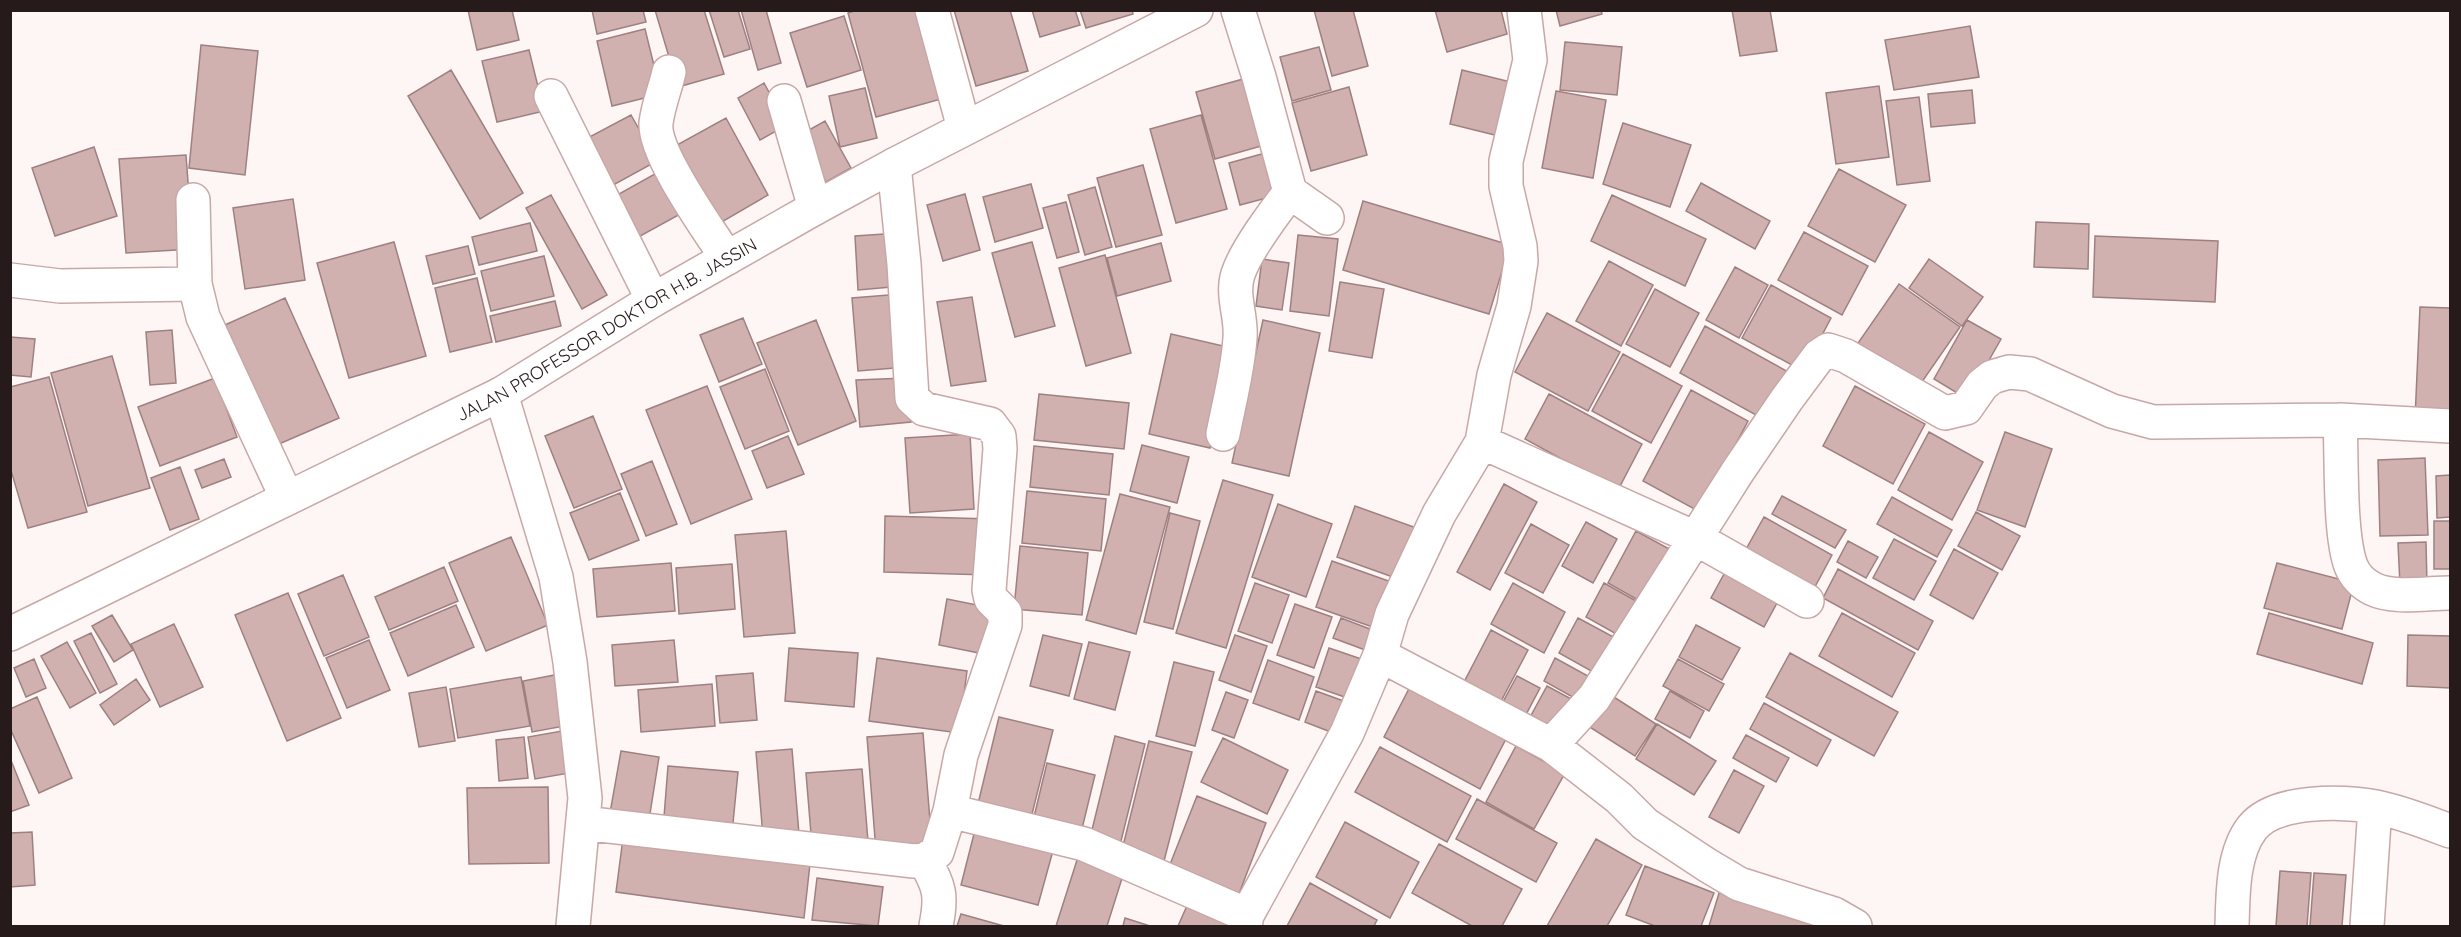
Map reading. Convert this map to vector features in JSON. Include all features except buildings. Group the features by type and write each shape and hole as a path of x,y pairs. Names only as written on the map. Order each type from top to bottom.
{"main road":[{"path":"932,10 964,128"},
{"name":"JALAN PROFESSOR DOKTOR H.B. JASSIN","path":"10,634 501,394 653,300 815,208 964,128 1196,10"},
{"path":"1238,10 1290,192 1327,219"},
{"path":"950,811 1084,844 1246,921 1347,733 1380,655 1392,614 1416,562 1439,514 1482,442 1494,375 1514,306 1521,261 1520,246 1506,186 1506,161 1530,60 1524,10"},
{"path":"669,72 656,123 657,138 666,160 727,258"},
{"path":"550,96 653,300"},
{"path":"784,101 815,208"},
{"path":"583,823 884,859 924,860 937,852 950,811 961,755 1005,625 1005,613 991,599 989,590 1000,470 999,436 990,424 924,409 912,398 894,165"},
{"path":"1223,434 1240,340 1240,315 1235,292 1238,273 1272,216 1290,192"},
{"path":"193,200 195,284 203,317 287,498"},
{"path":"10,280 60,286 195,284"},
{"path":"1551,745 1594,698 1695,538 1787,399 1819,356 1828,350 1846,356 1945,413 1966,408 1982,385 1992,377 2009,372 2030,374 2112,411 2153,422 2340,420 2451,426"},
{"path":"501,394 556,577 570,662 581,752 583,823 573,927"},
{"path":"2340,420 2345,537 2352,569 2360,580 2374,589 2388,593 2451,593"},
{"path":"1482,442 1695,538 1807,601"},
{"path":"1380,655 1551,745 1619,798 1645,824 1739,884 1834,914 1855,927"},
{"path":"2232,927 2238,860 2252,828 2266,816 2282,809 2324,804 2375,807 2417,818 2451,831"},
{"path":"2367,927 2375,807"},
{"path":"924,860 935,878 940,896 936,927"}]}
